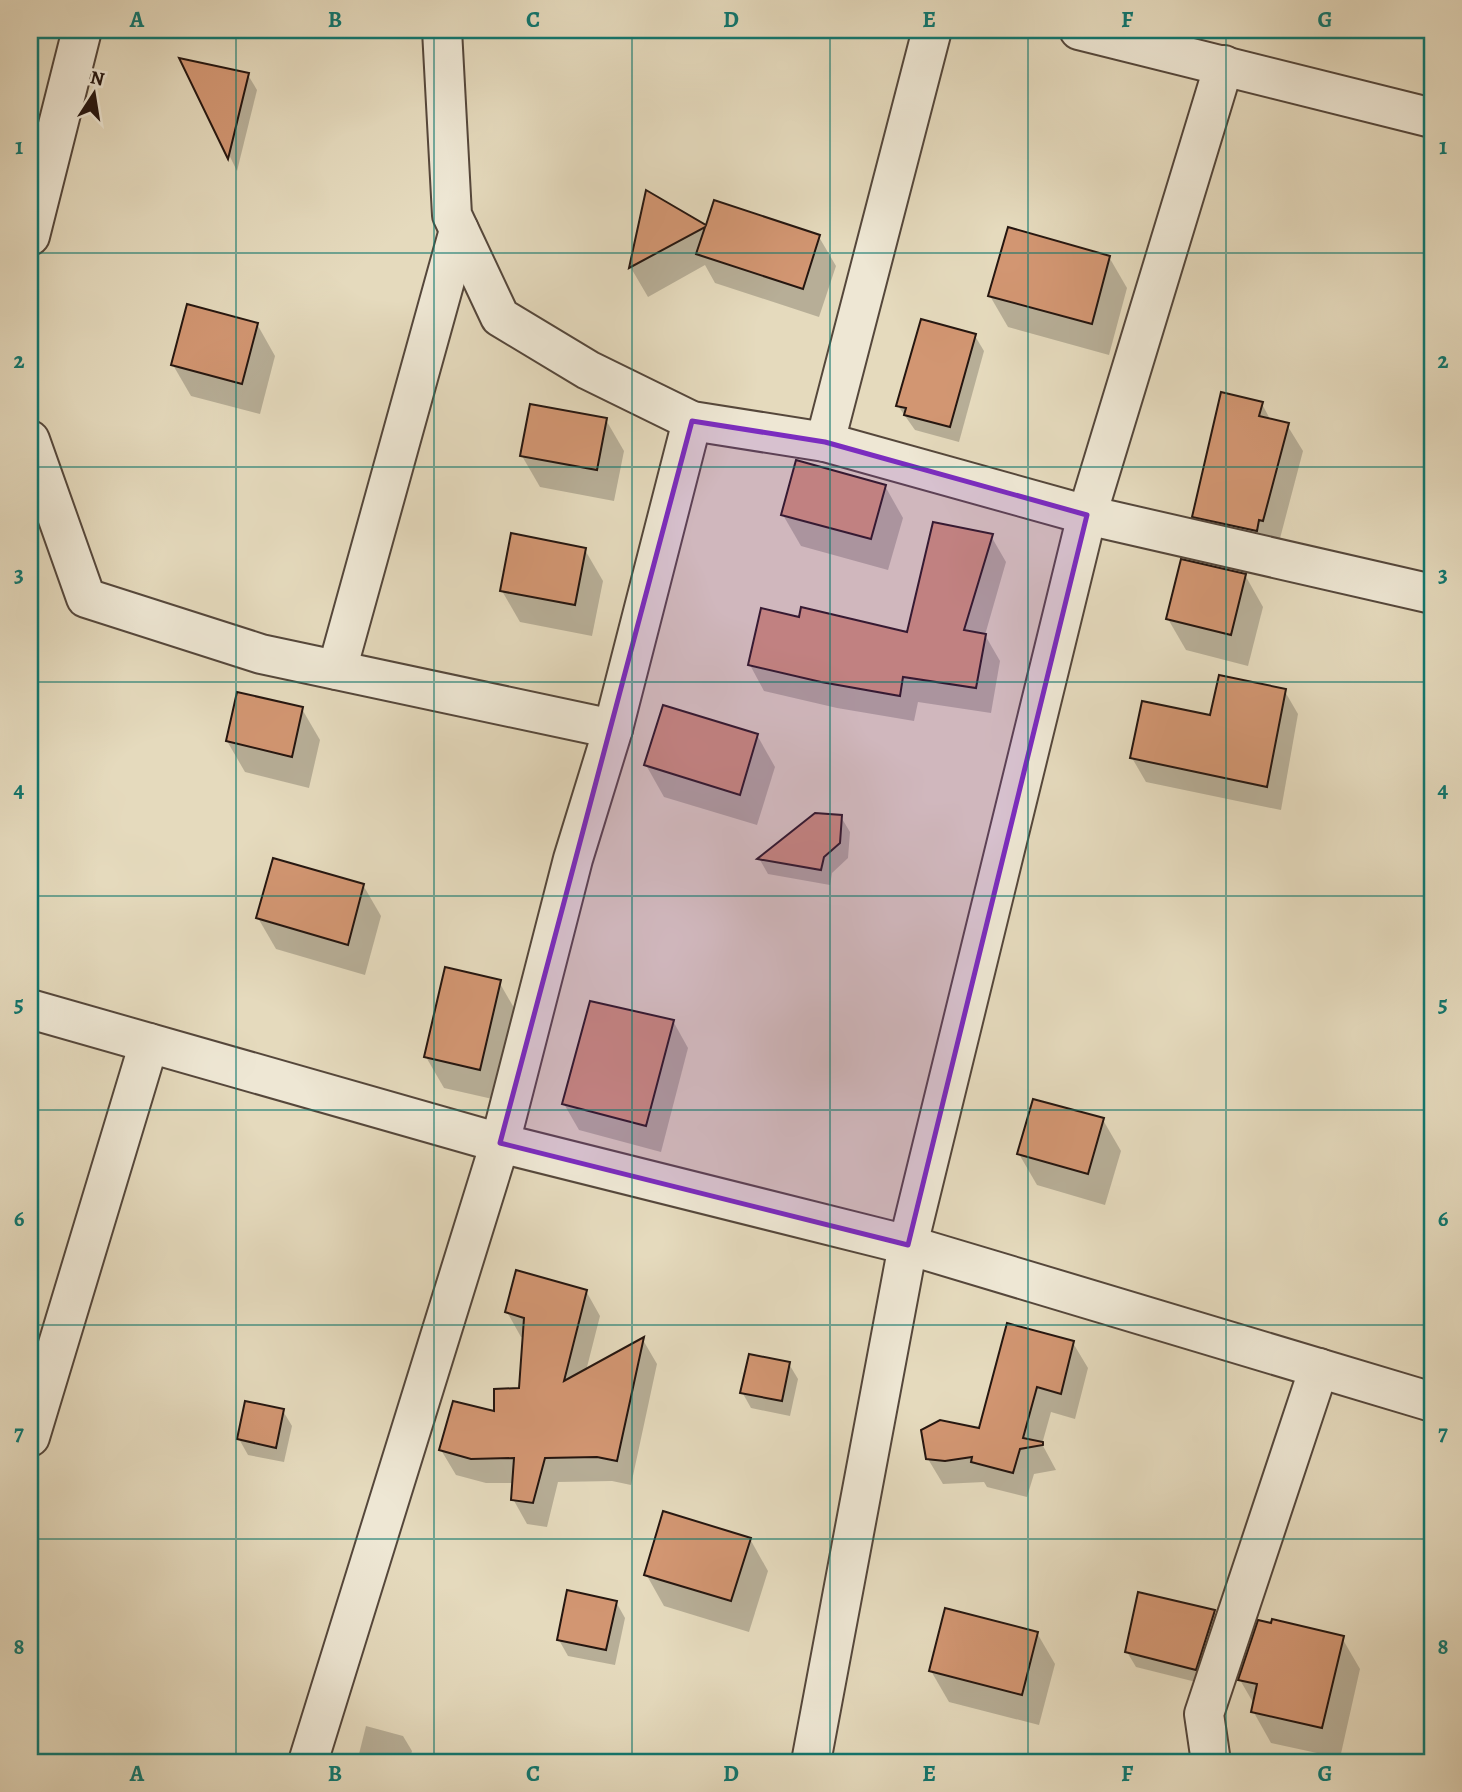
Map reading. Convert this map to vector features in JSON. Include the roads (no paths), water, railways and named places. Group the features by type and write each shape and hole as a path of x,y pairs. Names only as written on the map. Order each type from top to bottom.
{"street":[{"path":"30,236 82,30"},
{"path":"442,30 452,215 500,317 588,370 692,421 825,442 1087,515 1432,594"},
{"path":"825,442 932,30"},
{"path":"1079,30 1432,118"},
{"path":"811,1762 908,1245 1087,515 1224,65"},
{"path":"337,670 459,230"},
{"path":"308,1762 500,1143 573,859 613,729 692,421"},
{"path":"30,440 86,598 261,654 613,729"},
{"path":"30,1009 500,1143 908,1245 1432,1402"},
{"path":"30,1437 149,1043"},
{"path":"1211,1762 1204,1714 1320,1368"}]}
